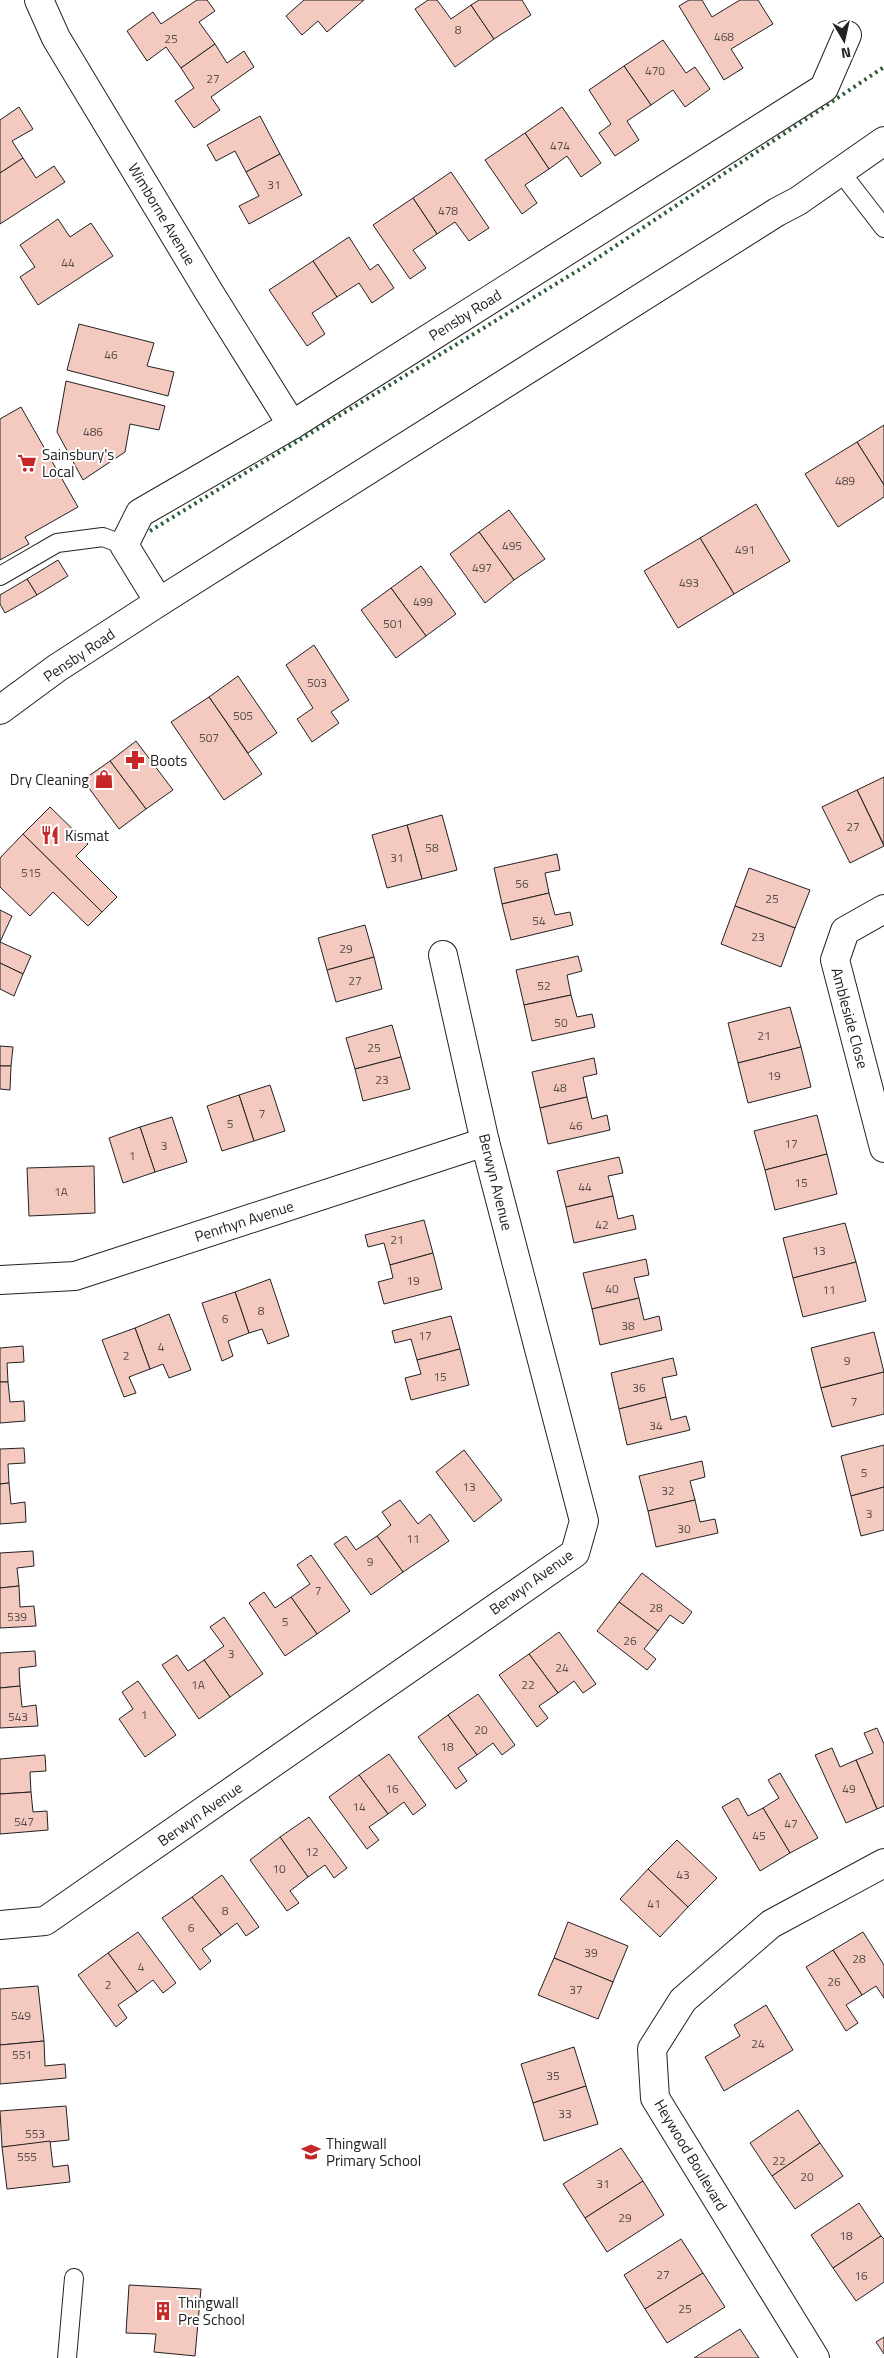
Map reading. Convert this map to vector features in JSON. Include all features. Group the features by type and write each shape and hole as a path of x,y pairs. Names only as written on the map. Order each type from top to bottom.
{"street":[{"name":"Wimborne Avenue","path":"39,0 66,55 209,292 292,425"},
{"name":"Pensby Road","path":"124,545 140,512 292,425 824,88 847,35"},
{"name":"Pensby Road","path":"0,710 57,668 159,602 777,212 798,201 884,141"},
{"path":"124,545 159,602"},
{"name":"Ambleside Close","path":"884,909 845,931 835,960 884,1148"},
{"name":"Berwyn Avenue","path":"0,1924 45,1921 575,1553 584,1521 485,1142 443,955"},
{"name":"Penrhyn Avenue","path":"0,1280 75,1276 485,1142"},
{"name":"Heywood Boulevard","path":"815,2358 655,2098 652,2049 683,2000 771,1924 884,1863"}],"lane":[{"path":"840,172 884,228"},
{"path":"0,576 57,543 103,537 124,545"},
{"path":"67,2358 74,2278"}],"building":[{"path":"197,0 207,0 215,11 199,22 215,44 181,68 166,47 147,61 127,31 153,12 161,24"},
{"path":"304,0 364,0 327,32 318,21 302,35 286,16"},
{"path":"428,0 437,0 451,19 471,5 494,39 455,67 415,9"},
{"path":"479,0 522,0 531,15 494,39 471,5"},
{"path":"689,0 702,0 712,17 740,0 758,0 773,24 731,49 743,68 724,80 679,6"},
{"path":"663,40 686,73 695,67 710,89 685,107 673,90 651,105 624,66"},
{"path":"215,44 227,63 244,51 254,67 211,97 220,110 194,128 175,101 194,88 181,68"},
{"path":"624,66 651,105 627,121 639,140 615,156 599,133 611,124 589,90"},
{"path":"19,107 33,129 12,141 23,158 0,173 0,120"},
{"path":"562,107 601,163 581,177 567,156 549,169 525,133"},
{"path":"260,116 280,154 246,172 235,151 216,161 207,145"},
{"path":"525,133 549,169 525,185 537,203 522,214 485,160"},
{"path":"280,154 302,195 249,224 239,206 259,196 246,172"},
{"path":"23,158 36,178 54,166 65,182 0,224 0,173"},
{"path":"451,172 489,228 469,241 455,222 437,234 413,198"},
{"path":"413,198 437,234 413,250 426,268 410,279 373,225"},
{"path":"58,219 70,237 91,223 113,256 38,305 20,277 35,267 20,245"},
{"path":"349,237 370,270 378,264 394,288 372,303 359,283 337,297 313,261"},
{"path":"313,261 337,297 312,313 325,334 307,346 269,290"},
{"path":"79,324 154,343 147,366 174,372 168,396 67,370"},
{"path":"66,381 165,406 159,430 130,424 125,452 83,480 57,432"},
{"name":"Sainsbury's Local","path":"21,407 78,507 25,537 29,544 0,560 0,419"},
{"path":"884,425 884,485 857,442"},
{"path":"857,442 884,485 884,497 838,527 805,474"},
{"path":"756,504 790,561 734,594 700,538"},
{"path":"509,510 545,559 514,580 479,532"},
{"path":"479,532 514,580 485,603 450,554"},
{"path":"700,538 734,594 678,628 644,571"},
{"path":"58,560 68,576 37,595 27,579"},
{"path":"421,566 456,614 426,636 391,588"},
{"path":"27,579 37,595 5,613 0,604 0,595"},
{"path":"391,588 426,636 396,658 361,610"},
{"path":"314,645 349,700 331,712 339,723 312,742 297,719 313,708 286,665"},
{"path":"238,676 277,733 248,753 209,697"},
{"path":"209,697 262,774 224,800 171,722"},
{"path":"136,741 173,790 146,809 110,761"},
{"path":"110,761 146,809 119,829 83,780"},
{"path":"884,777 884,845 857,790"},
{"path":"857,790 884,846 850,863 822,807"},
{"path":"50,807 88,844 76,856 117,897 102,912 23,834"},
{"path":"442,815 457,870 422,879 407,825"},
{"path":"407,825 422,879 387,888 372,835"},
{"path":"23,834 102,912 88,926 53,892 30,916 0,887 0,858"},
{"path":"557,854 560,870 545,873 549,893 502,904 494,868"},
{"path":"749,868 810,890 795,928 735,906"},
{"path":"549,893 555,915 570,912 573,925 511,940 502,904"},
{"path":"735,906 795,928 781,967 721,944"},
{"path":"0,910 12,916 0,942"},
{"path":"365,925 374,957 327,970 318,938"},
{"path":"0,942 31,956 23,974 0,963"},
{"path":"578,956 582,971 567,975 571,995 524,1005 516,970"},
{"path":"374,957 382,989 336,1002 327,970"},
{"path":"0,963 23,974 14,996 0,989"},
{"path":"571,995 577,1017 592,1014 595,1027 532,1041 524,1005"},
{"path":"790,1007 801,1047 738,1063 728,1023"},
{"path":"392,1025 401,1057 355,1069 346,1038"},
{"path":"0,1046 13,1047 11,1066 0,1066"},
{"path":"801,1047 811,1087 748,1103 738,1063"},
{"path":"401,1057 410,1089 363,1101 355,1069"},
{"path":"594,1058 597,1074 583,1077 587,1097 540,1108 532,1072"},
{"path":"0,1066 11,1066 10,1090 0,1089"},
{"path":"270,1085 285,1131 254,1141 239,1095"},
{"path":"239,1095 254,1141 222,1151 207,1106"},
{"path":"587,1097 592,1119 607,1115 610,1130 548,1144 540,1108"},
{"path":"817,1115 827,1154 765,1170 754,1131"},
{"path":"172,1117 187,1162 155,1172 140,1127"},
{"path":"140,1127 155,1172 123,1183 109,1138"},
{"path":"827,1154 837,1194 775,1210 765,1170"},
{"path":"619,1157 623,1173 608,1176 613,1196 566,1207 557,1171"},
{"path":"94,1166 95,1213 29,1216 27,1168"},
{"path":"613,1196 618,1219 633,1215 636,1229 574,1243 566,1207"},
{"path":"424,1220 433,1253 390,1265 384,1243 368,1247 365,1235"},
{"path":"845,1223 856,1262 793,1278 783,1238"},
{"path":"433,1253 442,1289 384,1304 378,1282 393,1278 390,1265"},
{"path":"646,1259 649,1275 634,1278 639,1298 592,1309 583,1273"},
{"path":"856,1262 866,1301 803,1317 793,1278"},
{"path":"270,1279 289,1336 268,1344 262,1329 249,1333 235,1292"},
{"path":"235,1292 249,1333 228,1341 233,1356 222,1361 202,1303"},
{"path":"639,1298 644,1320 659,1316 662,1330 600,1345 592,1309"},
{"path":"169,1314 191,1370 169,1378 163,1364 150,1369 135,1328"},
{"path":"451,1316 460,1349 417,1360 411,1339 395,1343 392,1331"},
{"path":"135,1328 150,1369 129,1377 136,1393 124,1397 102,1340"},
{"path":"874,1332 884,1372 821,1388 811,1348"},
{"path":"23,1346 24,1362 7,1363 8,1382 0,1382 0,1348"},
{"path":"460,1349 469,1385 411,1400 405,1378 421,1374 417,1360"},
{"path":"673,1358 677,1375 662,1378 666,1397 619,1409 611,1373"},
{"path":"884,1372 884,1414 832,1427 821,1388"},
{"path":"0,1382 8,1382 10,1402 24,1401 25,1421 0,1423"},
{"path":"666,1397 671,1420 686,1416 690,1430 627,1445 619,1409"},
{"path":"884,1445 884,1487 851,1496 841,1456"},
{"path":"24,1448 25,1463 8,1464 9,1483 0,1484 0,1449"},
{"path":"464,1450 502,1500 474,1522 436,1472"},
{"path":"702,1461 705,1477 690,1481 695,1500 648,1511 639,1476"},
{"path":"9,1483 11,1504 25,1502 26,1522 0,1524 0,1484"},
{"path":"884,1487 884,1530 861,1536 851,1496"},
{"path":"400,1500 418,1524 430,1514 449,1541 403,1572 377,1536 391,1525 382,1512"},
{"path":"695,1500 700,1522 715,1519 718,1533 656,1547 648,1511"},
{"path":"346,1536 356,1550 377,1536 403,1572 371,1595 334,1544"},
{"path":"33,1551 34,1566 17,1568 19,1586 0,1588 0,1553"},
{"path":"311,1555 350,1611 317,1634 291,1597 310,1584 297,1565"},
{"path":"642,1573 692,1612 683,1624 670,1615 658,1631 619,1602"},
{"path":"19,1586 20,1607 34,1606 36,1626 0,1628 0,1588"},
{"path":"264,1592 275,1608 291,1597 317,1634 285,1656 249,1603"},
{"path":"619,1602 658,1631 644,1649 656,1659 647,1670 597,1631"},
{"path":"224,1617 263,1674 230,1697 204,1660 224,1646 210,1627"},
{"path":"559,1632 596,1684 583,1693 574,1681 558,1693 529,1654"},
{"path":"35,1651 36,1666 19,1668 20,1686 0,1688 0,1653"},
{"path":"529,1654 558,1693 539,1706 548,1718 537,1727 499,1675"},
{"path":"177,1655 188,1671 204,1660 230,1697 199,1719 162,1665"},
{"path":"138,1681 176,1735 145,1757 119,1719 133,1709 122,1692"},
{"path":"20,1686 22,1707 36,1705 38,1726 0,1728 0,1688"},
{"path":"478,1694 515,1745 502,1755 493,1743 477,1755 448,1715"},
{"path":"448,1715 477,1755 458,1768 467,1781 456,1789 418,1737"},
{"path":"877,1728 884,1744 884,1806 877,1809 856,1760 873,1753 864,1733"},
{"path":"832,1748 840,1767 856,1760 877,1809 846,1823 815,1755"},
{"path":"389,1754 426,1805 413,1815 404,1802 388,1814 359,1775"},
{"path":"45,1755 46,1771 30,1772 31,1792 0,1794 0,1759"},
{"path":"780,1773 818,1838 790,1853 763,1808 779,1798 768,1780"},
{"path":"359,1775 388,1814 369,1827 379,1840 367,1849 329,1797"},
{"path":"31,1792 33,1812 47,1811 48,1830 0,1834 0,1794"},
{"path":"738,1798 748,1816 763,1808 790,1853 760,1871 722,1807"},
{"path":"309,1817 347,1868 334,1878 325,1865 308,1877 280,1837"},
{"path":"280,1837 308,1877 290,1891 299,1903 287,1911 250,1860"},
{"path":"677,1840 717,1878 688,1907 648,1869"},
{"path":"648,1869 688,1907 660,1937 620,1899"},
{"path":"222,1875 259,1927 246,1936 237,1923 221,1935 192,1897"},
{"path":"192,1897 221,1935 202,1949 211,1961 200,1970 162,1918"},
{"path":"568,1922 628,1946 613,1982 554,1958"},
{"path":"138,1932 176,1983 163,1993 153,1980 137,1992 108,1953"},
{"path":"863,1932 884,1965 884,1998 876,1986 862,1995 833,1950"},
{"path":"833,1950 862,1995 846,2005 858,2023 846,2031 806,1967"},
{"path":"108,1953 137,1992 118,2005 127,2018 116,2027 78,1975"},
{"path":"554,1958 613,1982 598,2019 538,1995"},
{"path":"38,1986 44,2041 0,2045 0,1989"},
{"path":"766,2005 793,2050 724,2091 705,2057 740,2036 734,2025"},
{"path":"44,2041 45,2066 65,2064 66,2078 0,2084 0,2045"},
{"path":"574,2047 586,2086 533,2103 521,2064"},
{"path":"586,2086 598,2124 544,2141 533,2103"},
{"path":"66,2106 69,2140 2,2147 0,2111"},
{"path":"798,2110 820,2143 772,2176 750,2143"},
{"path":"50,2141 53,2167 68,2165 70,2182 7,2189 2,2147"},
{"path":"820,2143 843,2176 795,2209 772,2176"},
{"path":"621,2148 643,2181 585,2218 563,2184"},
{"path":"643,2181 664,2215 607,2252 585,2218"},
{"path":"859,2203 881,2236 833,2268 811,2235"},
{"path":"881,2236 884,2239 884,2282 856,2301 833,2268"},
{"path":"681,2239 703,2273 645,2309 624,2275"},
{"path":"703,2273 725,2307 667,2343 645,2309"},
{"name":"Thingwall Pre School","path":"129,2285 201,2289 195,2356 154,2352 156,2334 126,2333"},
{"path":"740,2329 759,2358 694,2358"},
{"path":"884,2337 884,2354 876,2342"}],"hedge":[{"path":"150,531 587,265 884,67"}],"place":[{"name":"Sainsbury's Local","path":"27,463"},
{"name":"Boots","path":"135,760"},
{"name":"Dry Cleaning","path":"104,779"},
{"name":"Kismat","path":"50,835"},
{"name":"Thingwall Primary School","path":"311,2152"},
{"name":"Thingwall Pre School","path":"163,2311"}]}
